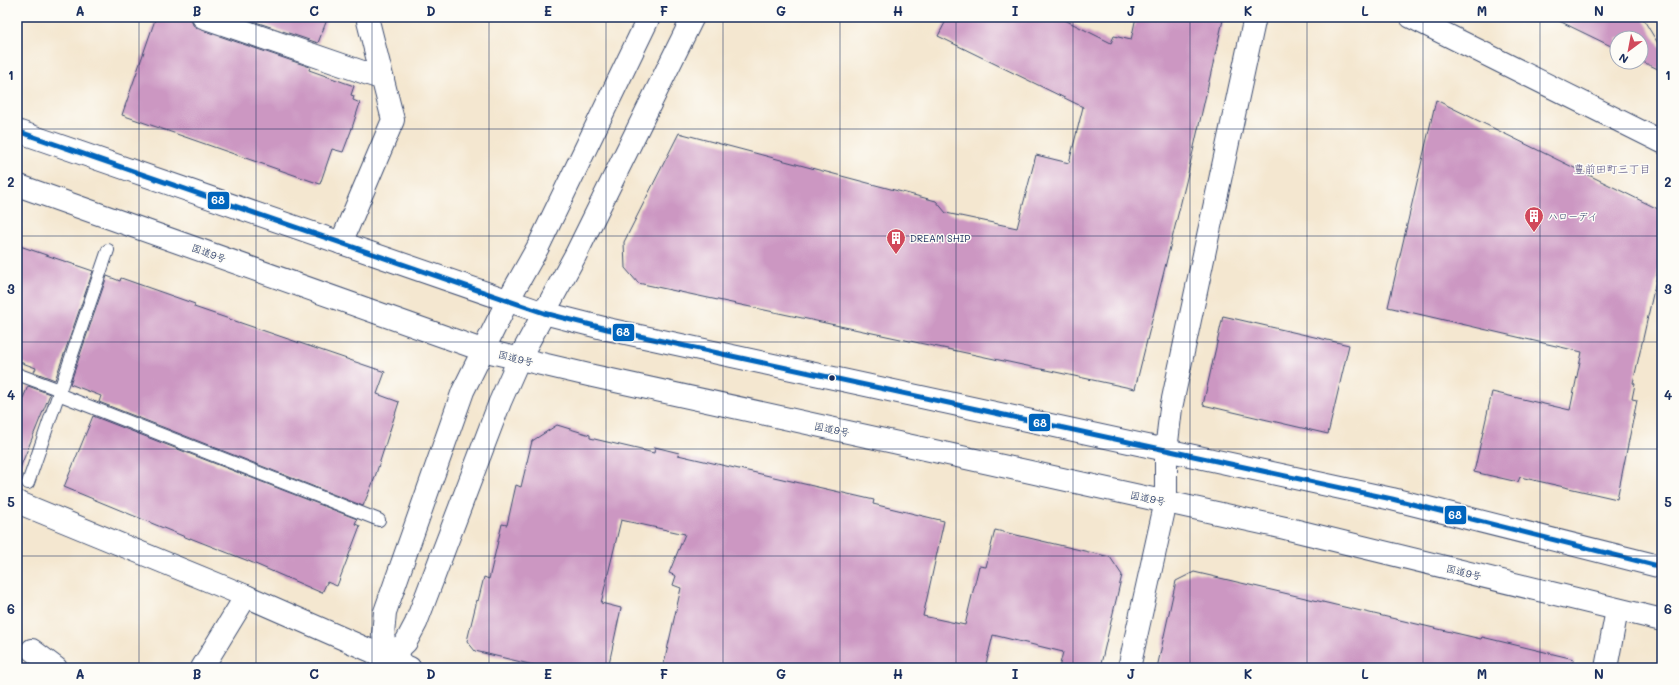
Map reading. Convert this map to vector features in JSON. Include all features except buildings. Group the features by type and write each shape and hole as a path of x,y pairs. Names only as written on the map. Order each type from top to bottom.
{"main road":[{"path":"203,17 383,79"},
{"path":"341,243 393,120 368,21 369,17"},
{"path":"388,659 383,635 385,612 463,391 507,302 538,247 650,17"},
{"path":"388,659 406,642 416,624 500,402 519,359 575,256 693,17"},
{"path":"1129,668 1166,502 1166,451 1171,408 1255,17"},
{"path":"1411,17 1662,142"},
{"path":"17,131 507,302 544,313 607,329 1392,499 1662,567"},
{"name":"国道9号","path":"17,185 482,350 592,376 1224,516 1285,528 1662,620"},
{"path":"17,502 246,596 410,668"},
{"path":"202,668 246,596"},
{"path":"1606,668 1617,610"},
{"path":"32,650 56,668"}],"lane":[{"path":"28,483 108,250"},
{"path":"17,374 380,520"}],"transit line":[{"name":"68","path":"17,131 544,313 607,329 1392,499 1662,567"}],"place":[{"name":"ハローデイ","path":"1534,233"},
{"name":"DREAM SHIP","path":"896,255"}],"district":[{"name":"豊前田町三丁目","path":"1612,168"}]}
